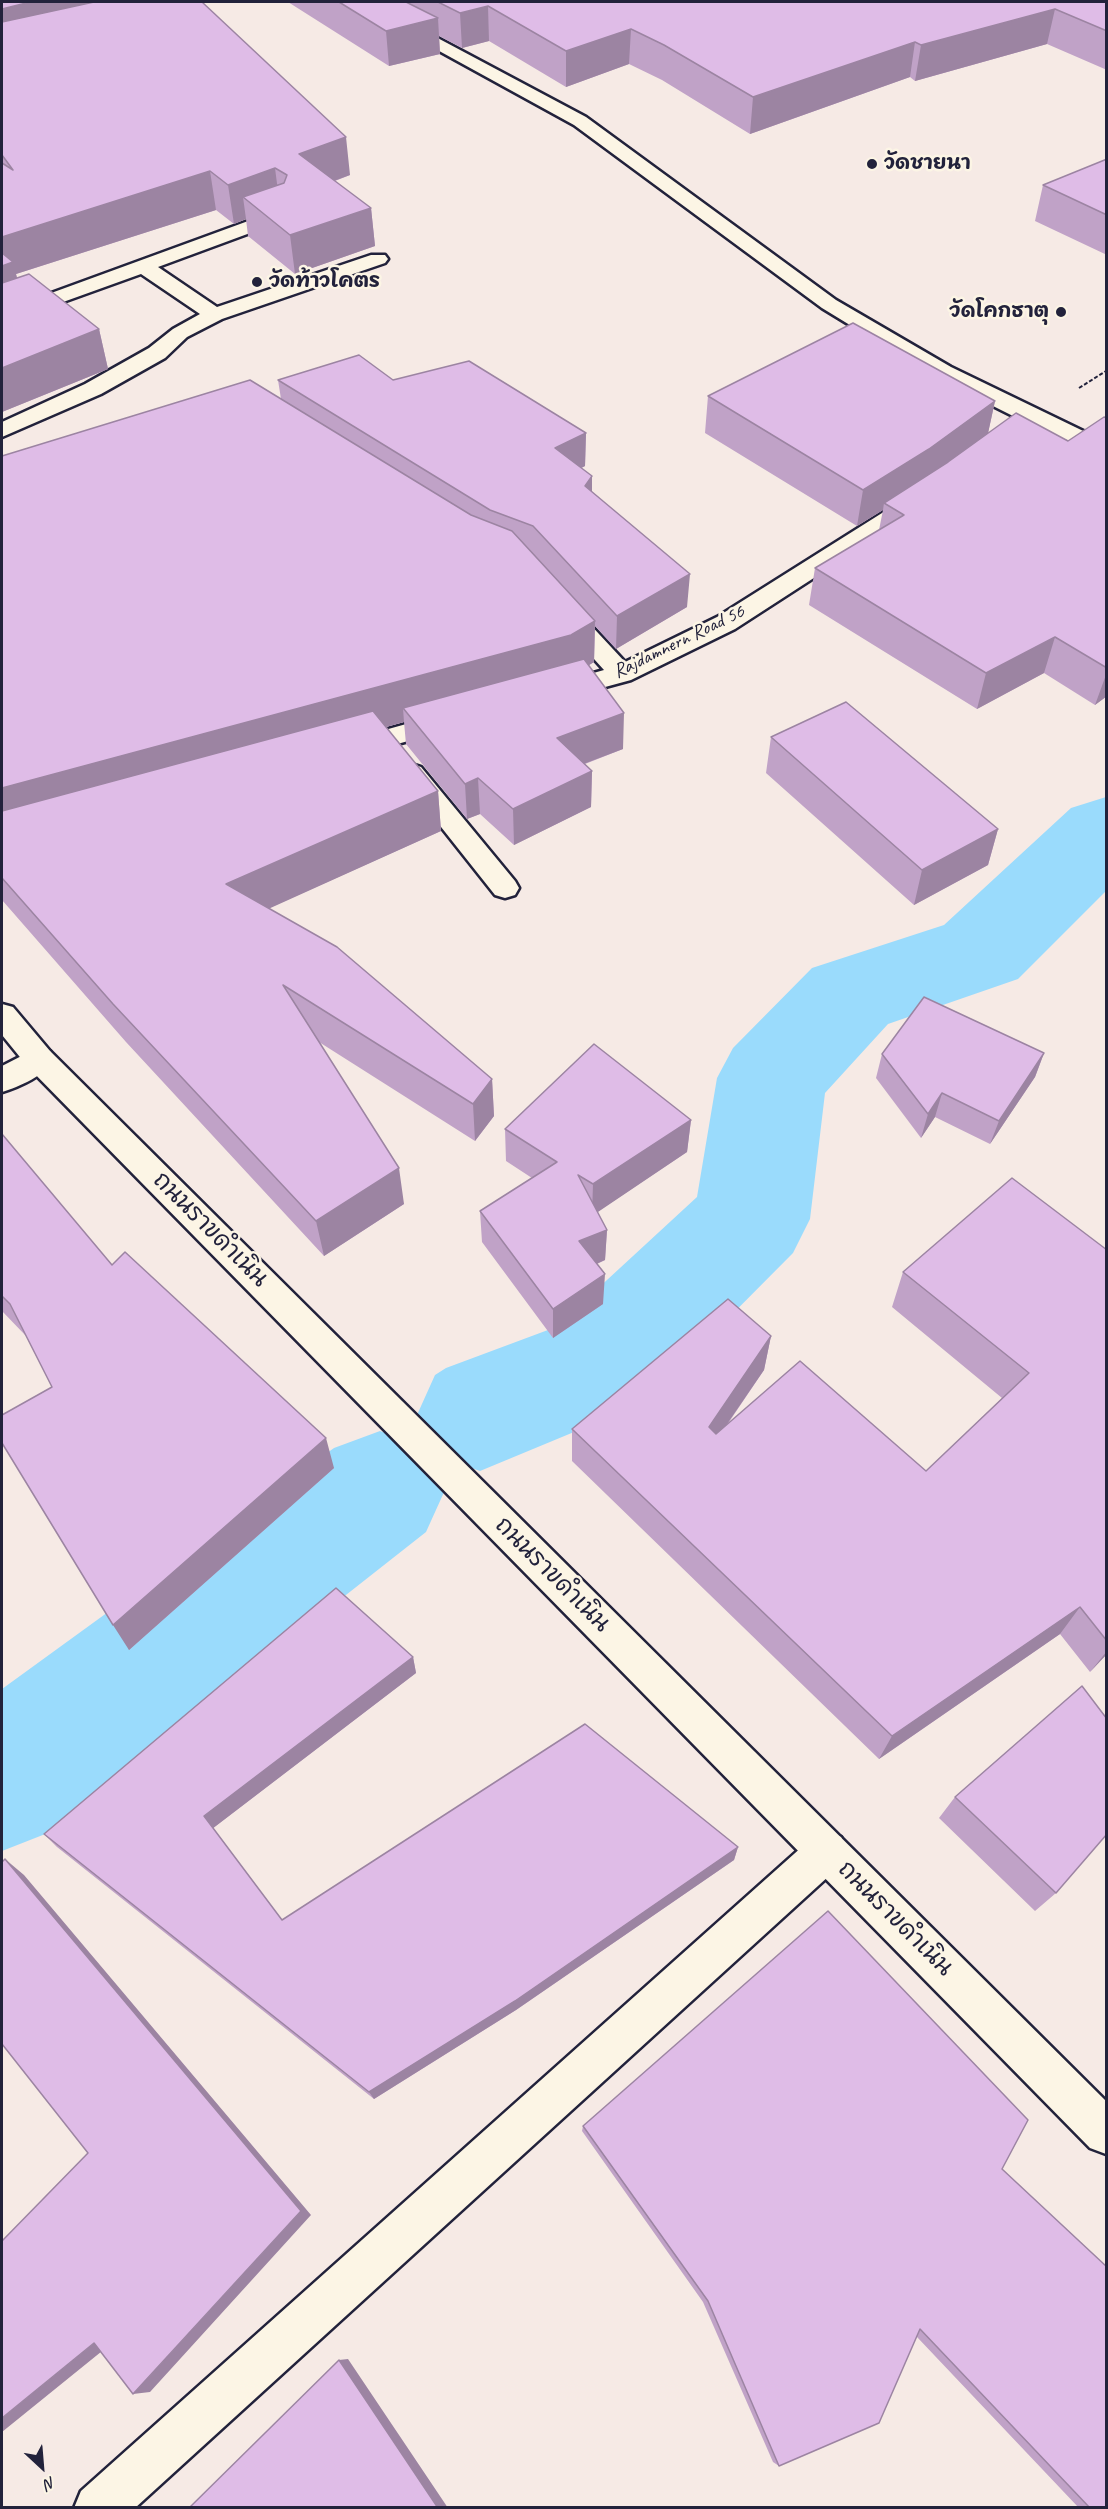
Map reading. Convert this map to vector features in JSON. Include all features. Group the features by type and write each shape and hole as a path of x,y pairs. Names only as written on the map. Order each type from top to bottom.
{"street":[{"path":"358,2 580,121 829,304 943,372 1024,424 1107,450"},
{"path":"2,318 281,215"},
{"path":"2,430 93,389 156,353 180,333 215,315 378,260"},
{"path":"143,266 215,315"},
{"name":"Rajdamnern Road 56","path":"531,699 622,674 726,623 941,485"},
{"path":"546,591 622,674"},
{"path":"328,754 475,714"},
{"path":"384,739 506,888"},
{"name":"ถนนราขดำเนิน","path":"2,1015 39,1059 1107,2132"},
{"path":"2,1080 39,1059"},
{"path":"98,2508 827,1851"}],"building":[{"path":"2,2 30,2 2,9"},
{"path":"94,2 202,2 346,137 299,154 371,208 290,235 243,197 284,183 287,175 275,168 228,185 210,171 2,237 2,163 13,170 2,155 2,22"},
{"path":"339,2 406,2 438,18 386,31"},
{"path":"438,2 1107,2 1107,31 1055,9 921,45 915,42 753,97 664,45 631,29 566,51 488,6 460,13"},
{"path":"1107,159 1107,215 1043,185"},
{"path":"2,253 13,262 2,266"},
{"path":"29,274 99,329 2,368 2,283"},
{"path":"853,323 995,401 929,449 863,490 708,396"},
{"path":"359,355 393,380 469,361 586,433 555,448 592,476 585,486 690,574 617,616 533,526 490,510 278,380"},
{"path":"250,380 471,515 512,531 595,621 571,635 2,788 2,456"},
{"path":"1016,413 1068,441 1104,417 1107,418 1107,668 1055,637 986,673 815,568 904,515 884,503 948,462"},
{"path":"584,659 624,713 557,738 592,771 513,809 478,778 465,784 403,708"},
{"path":"846,702 998,829 922,870 771,737"},
{"path":"373,711 438,791 226,884 337,947 492,1079 473,1104 283,985 399,1168 316,1221 113,1004 2,878 2,811"},
{"path":"924,997 1044,1053 999,1121 942,1093 928,1114 882,1054"},
{"path":"594,1044 691,1120 593,1184 578,1175 607,1230 579,1241 605,1274 553,1309 480,1211 557,1162 505,1129"},
{"path":"2,1134 112,1265 125,1252 326,1438 113,1625 2,1443 2,1415 52,1387 10,1304 2,1296"},
{"path":"1012,1178 1107,1250 1107,1641 1080,1607 892,1736 572,1429 728,1299 771,1336 709,1427 716,1434 800,1361 926,1471 1029,1373 903,1272"},
{"path":"336,1588 413,1657 204,1816 282,1920 585,1724 738,1847 515,2001 369,2092 44,1834"},
{"path":"1082,1686 1107,1719 1107,1834 1056,1893 955,1797"},
{"path":"5,1859 301,2211 133,2394 94,2343 2,2418 2,2241 88,2153 2,2044 2,1862"},
{"path":"828,1911 1028,2120 1002,2169 1107,2267 1107,2508 1090,2508 920,2329 879,2423 779,2466 708,2301 583,2126"},
{"path":"339,2360 438,2508 189,2508"}],"waterway":[{"path":"480,1415 490,1407 600,1365 752,1219 772,1078 850,996 981,952 1106,832"},
{"path":"2,1780 24,1759 380,1490"}],"place":[{"name":"วัดชายนา","path":"872,164"},
{"name":"วัดท้าวโคตร","path":"257,282"},
{"name":"วัดโคกธาตุ","path":"1061,312"}]}
